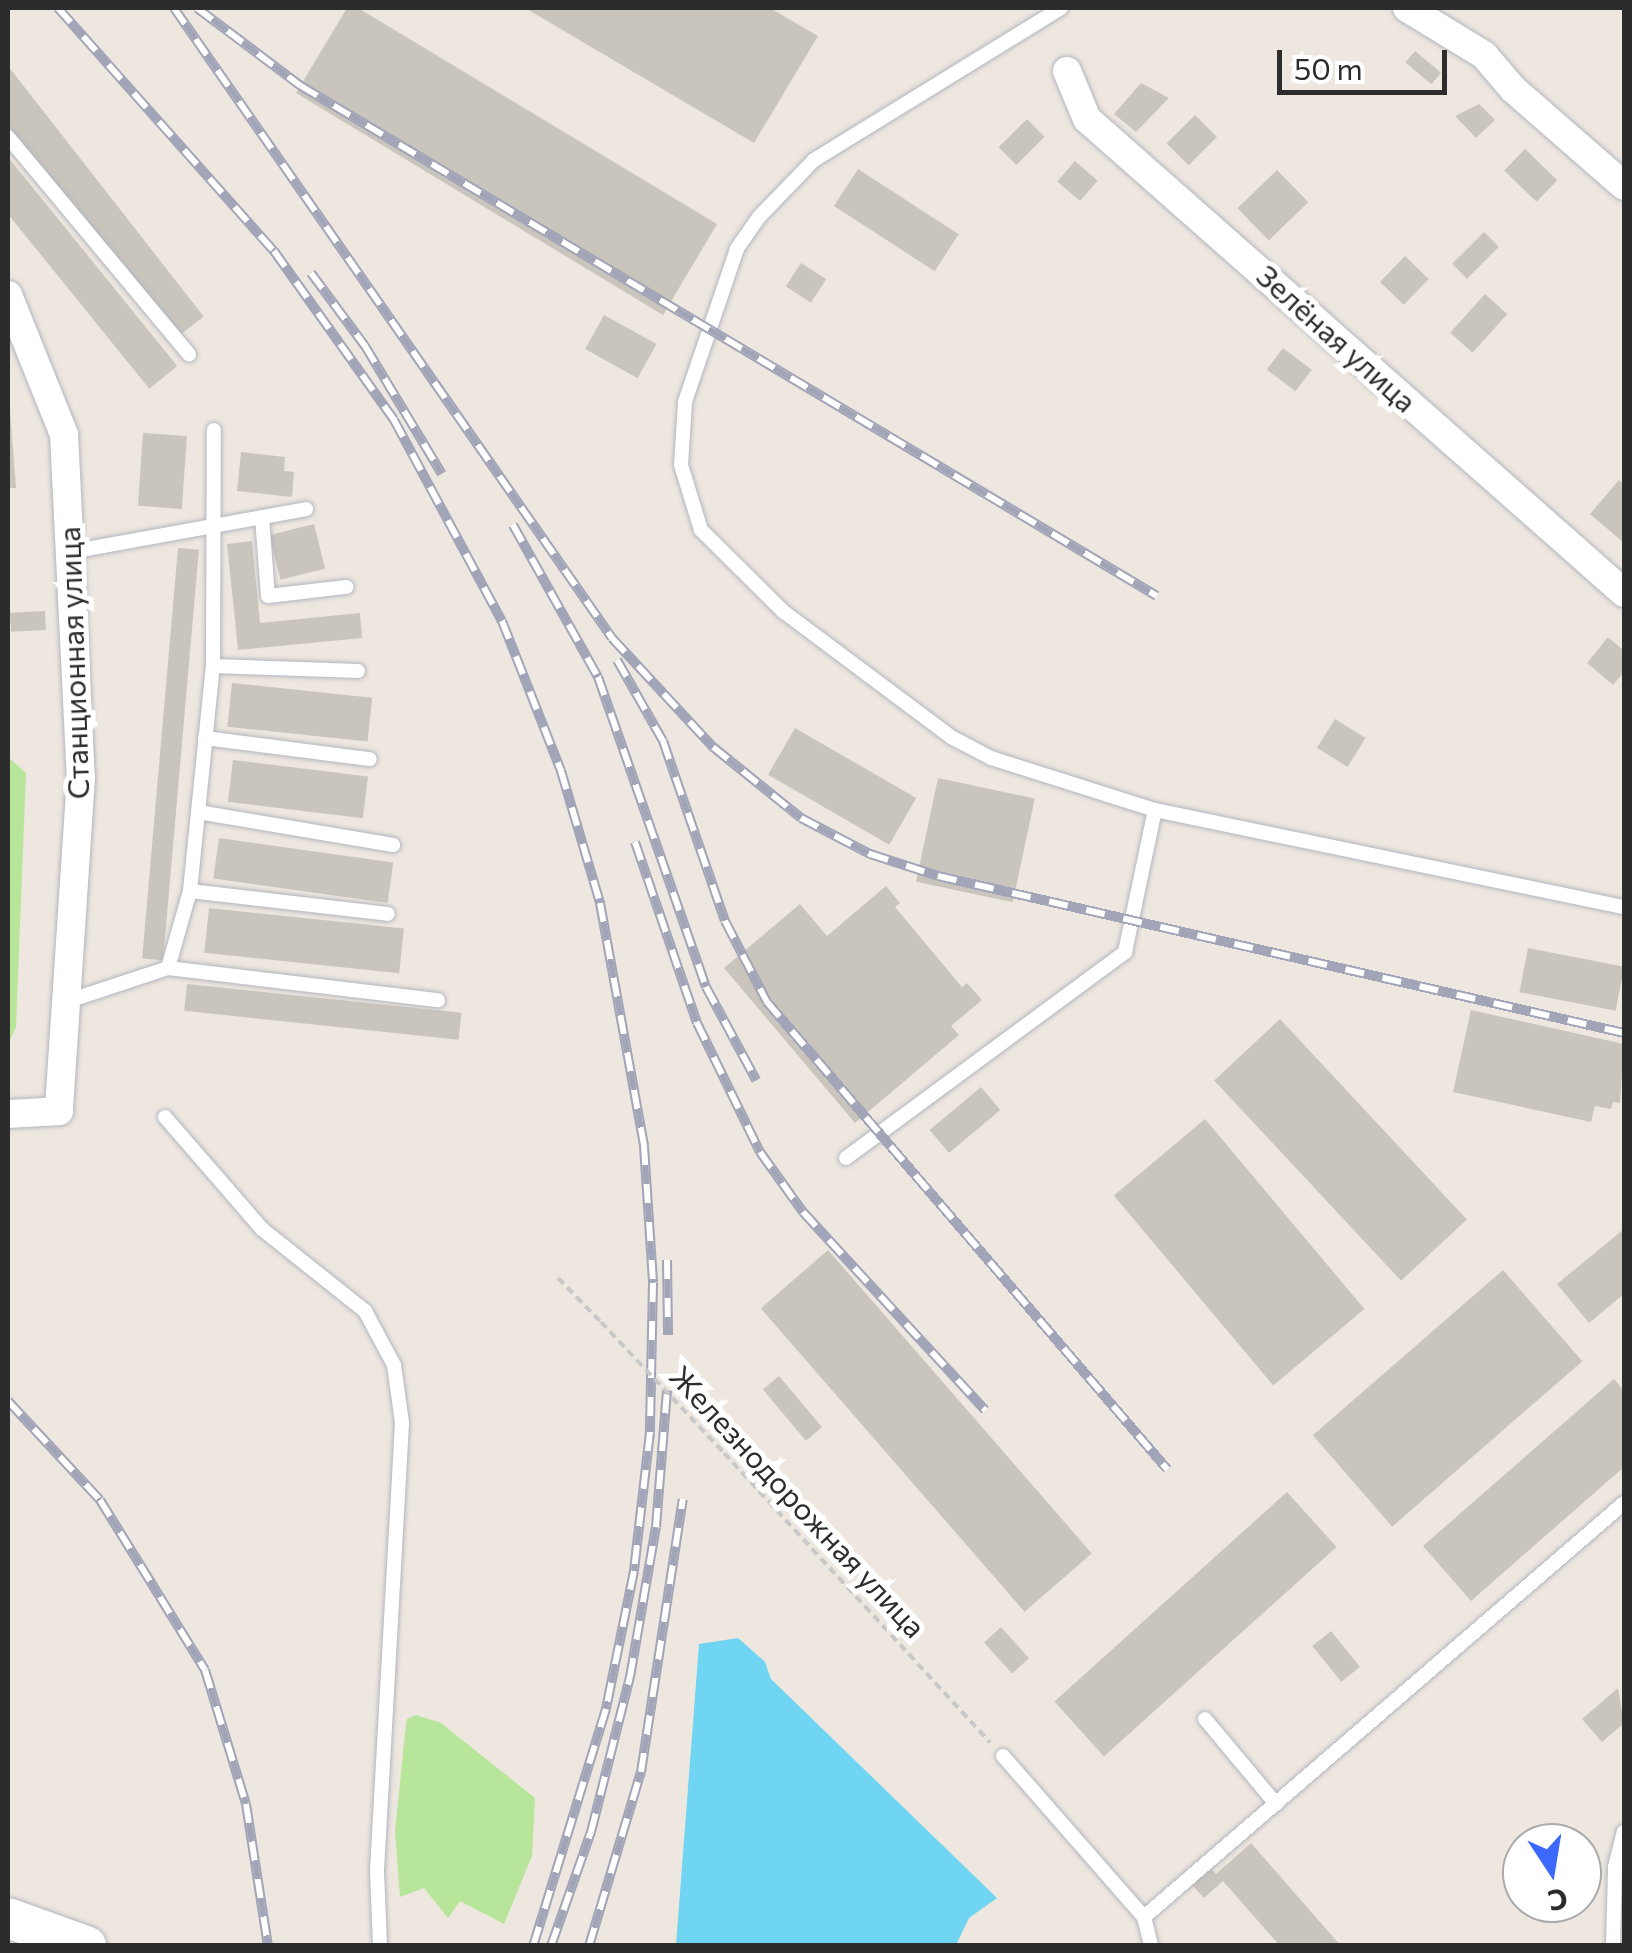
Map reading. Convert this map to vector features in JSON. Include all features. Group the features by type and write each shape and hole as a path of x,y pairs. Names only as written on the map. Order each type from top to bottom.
{"main road":[{"path":"8,1918 86,1946"}],"street":[{"path":"1407,8 1484,55 1513,88 1624,186"},
{"name":"Зелёная улица","path":"1067,71 1087,118 1624,594"},
{"name":"Станционная улица","path":"8,295 64,434 81,778 62,1003 59,1111 8,1114"}],"lane":[{"path":"1061,8 814,160 781,188 738,249 706,329 686,402 681,465 702,530 722,558 951,737 1034,774 1155,810 1624,906"},
{"path":"8,137 188,354"},
{"path":"168,968 190,891 206,738 212,666 214,430"},
{"path":"70,552 306,509"},
{"path":"262,516 268,596 346,587"},
{"path":"212,666 358,671"},
{"path":"206,738 370,760"},
{"path":"846,1158 1125,952 1155,810"},
{"path":"198,812 393,845"},
{"path":"190,891 388,914"},
{"path":"62,1003 168,968 438,1000"},
{"path":"164,1117 253,1221 365,1311 394,1364 402,1422 377,1872 380,1946"},
{"path":"1144,1917 1624,1503"},
{"path":"1206,1719 1276,1804"},
{"path":"1003,1756 1144,1917 1151,1946"},
{"path":"1613,1946 1614,1867 1624,1832"}],"path":[{"name":"Железнодорожная улица","path":"558,1278 1003,1756"}],"green space":[{"path":"8,757 26,773 16,1027 8,1044"},
{"path":"416,1715 441,1723 535,1798 532,1856 504,1924 460,1901 448,1918 424,1888 400,1897 395,1832 407,1719"}],"water":[{"path":"738,1638 765,1662 771,1679 997,1898 969,1918 956,1945 676,1945 699,1644"}],"building":[{"path":"347,8 358,8 717,224 663,315 296,93"},
{"path":"525,8 770,8 818,36 754,143"},
{"path":"1415,51 1441,73 1431,84 1405,62"},
{"path":"8,66 204,317 175,339 8,126"},
{"path":"1141,83 1169,98 1136,132 1114,114"},
{"path":"1479,104 1495,120 1476,138 1455,116"},
{"path":"1195,115 1217,137 1189,165 1167,143"},
{"path":"1027,119 1045,137 1016,165 999,147"},
{"path":"1525,149 1557,180 1537,202 1504,171"},
{"path":"8,157 177,366 149,389 8,214"},
{"path":"1075,161 1098,181 1080,201 1057,181"},
{"path":"858,169 959,234 935,271 834,206"},
{"path":"1277,170 1308,202 1269,241 1237,208"},
{"path":"1484,232 1499,247 1467,279 1452,264"},
{"path":"1405,256 1429,279 1404,305 1380,282"},
{"path":"801,263 826,279 811,303 786,286"},
{"path":"1485,294 1507,314 1472,353 1450,333"},
{"path":"604,315 656,344 638,378 585,349"},
{"path":"1283,348 1312,370 1296,391 1267,370"},
{"path":"8,385 16,488 8,488"},
{"path":"143,433 187,436 182,509 138,506"},
{"path":"241,452 285,457 284,471 294,472 292,497 237,491"},
{"path":"1619,480 1624,485 1624,543 1590,514"},
{"path":"314,524 325,569 280,580 269,535"},
{"path":"252,541 260,623 360,613 362,638 238,650 227,544"},
{"path":"178,548 199,550 163,960 142,958"},
{"path":"45,611 46,630 11,632 10,613"},
{"path":"1608,637 1624,651 1624,672 1613,685 1587,663"},
{"path":"232,683 372,698 368,741 227,727"},
{"path":"1335,719 1366,738 1348,767 1317,748"},
{"path":"795,728 916,798 889,845 768,775"},
{"path":"233,760 368,777 363,818 228,802"},
{"path":"938,778 1035,799 1013,902 916,882"},
{"path":"219,838 393,862 388,903 213,879"},
{"path":"886,886 900,903 895,907 962,987 967,983 982,1000 951,1026 959,1035 855,1123 724,968 800,904 827,936"},
{"path":"209,908 404,928 399,973 204,953"},
{"path":"1528,948 1624,967 1616,1011 1519,992"},
{"path":"187,984 461,1013 459,1040 184,1011"},
{"path":"1471,1010 1624,1044 1620,1103 1613,1102 1611,1109 1595,1106 1591,1122 1453,1092"},
{"path":"1280,1019 1467,1219 1401,1281 1214,1080"},
{"path":"981,1087 1000,1110 949,1153 930,1130"},
{"path":"1205,1119 1364,1309 1273,1385 1114,1195"},
{"path":"1624,1229 1624,1294 1589,1323 1557,1284"},
{"path":"828,1250 1092,1553 1025,1612 761,1308"},
{"path":"1503,1270 1582,1361 1392,1527 1313,1435"},
{"path":"779,1376 822,1427 806,1441 763,1389"},
{"path":"1614,1379 1624,1391 1624,1467 1471,1601 1423,1546"},
{"path":"1287,1492 1337,1547 1104,1756 1054,1701"},
{"path":"1001,1627 1029,1658 1012,1674 984,1642"},
{"path":"1331,1631 1360,1667 1341,1682 1312,1646"},
{"path":"1618,1688 1624,1723 1602,1742 1582,1719"},
{"path":"1251,1843 1341,1946 1280,1946 1223,1881 1204,1898 1192,1885 1211,1868 1216,1874"}],"railway":[{"path":"58,8 274,251 394,420 502,621 561,771 600,903 644,1146 653,1283 650,1432 634,1571 606,1709 533,1946"},
{"path":"174,8 612,638 713,747 801,818 870,854 938,876 1624,1033"},
{"path":"197,8 301,86 1157,596"},
{"path":"311,273 365,346 442,474"},
{"path":"513,525 598,677 706,987 756,1080"},
{"path":"617,660 663,741 725,921 767,1002 1167,1469"},
{"path":"635,842 697,1023 760,1152 803,1212 985,1410"},
{"path":"667,1260 668,1335"},
{"path":"551,1946 591,1832 630,1677 656,1527 667,1390"},
{"path":"8,1401 100,1500 205,1670 246,1804 268,1946"},
{"path":"589,1946 641,1772 683,1499"}]}
